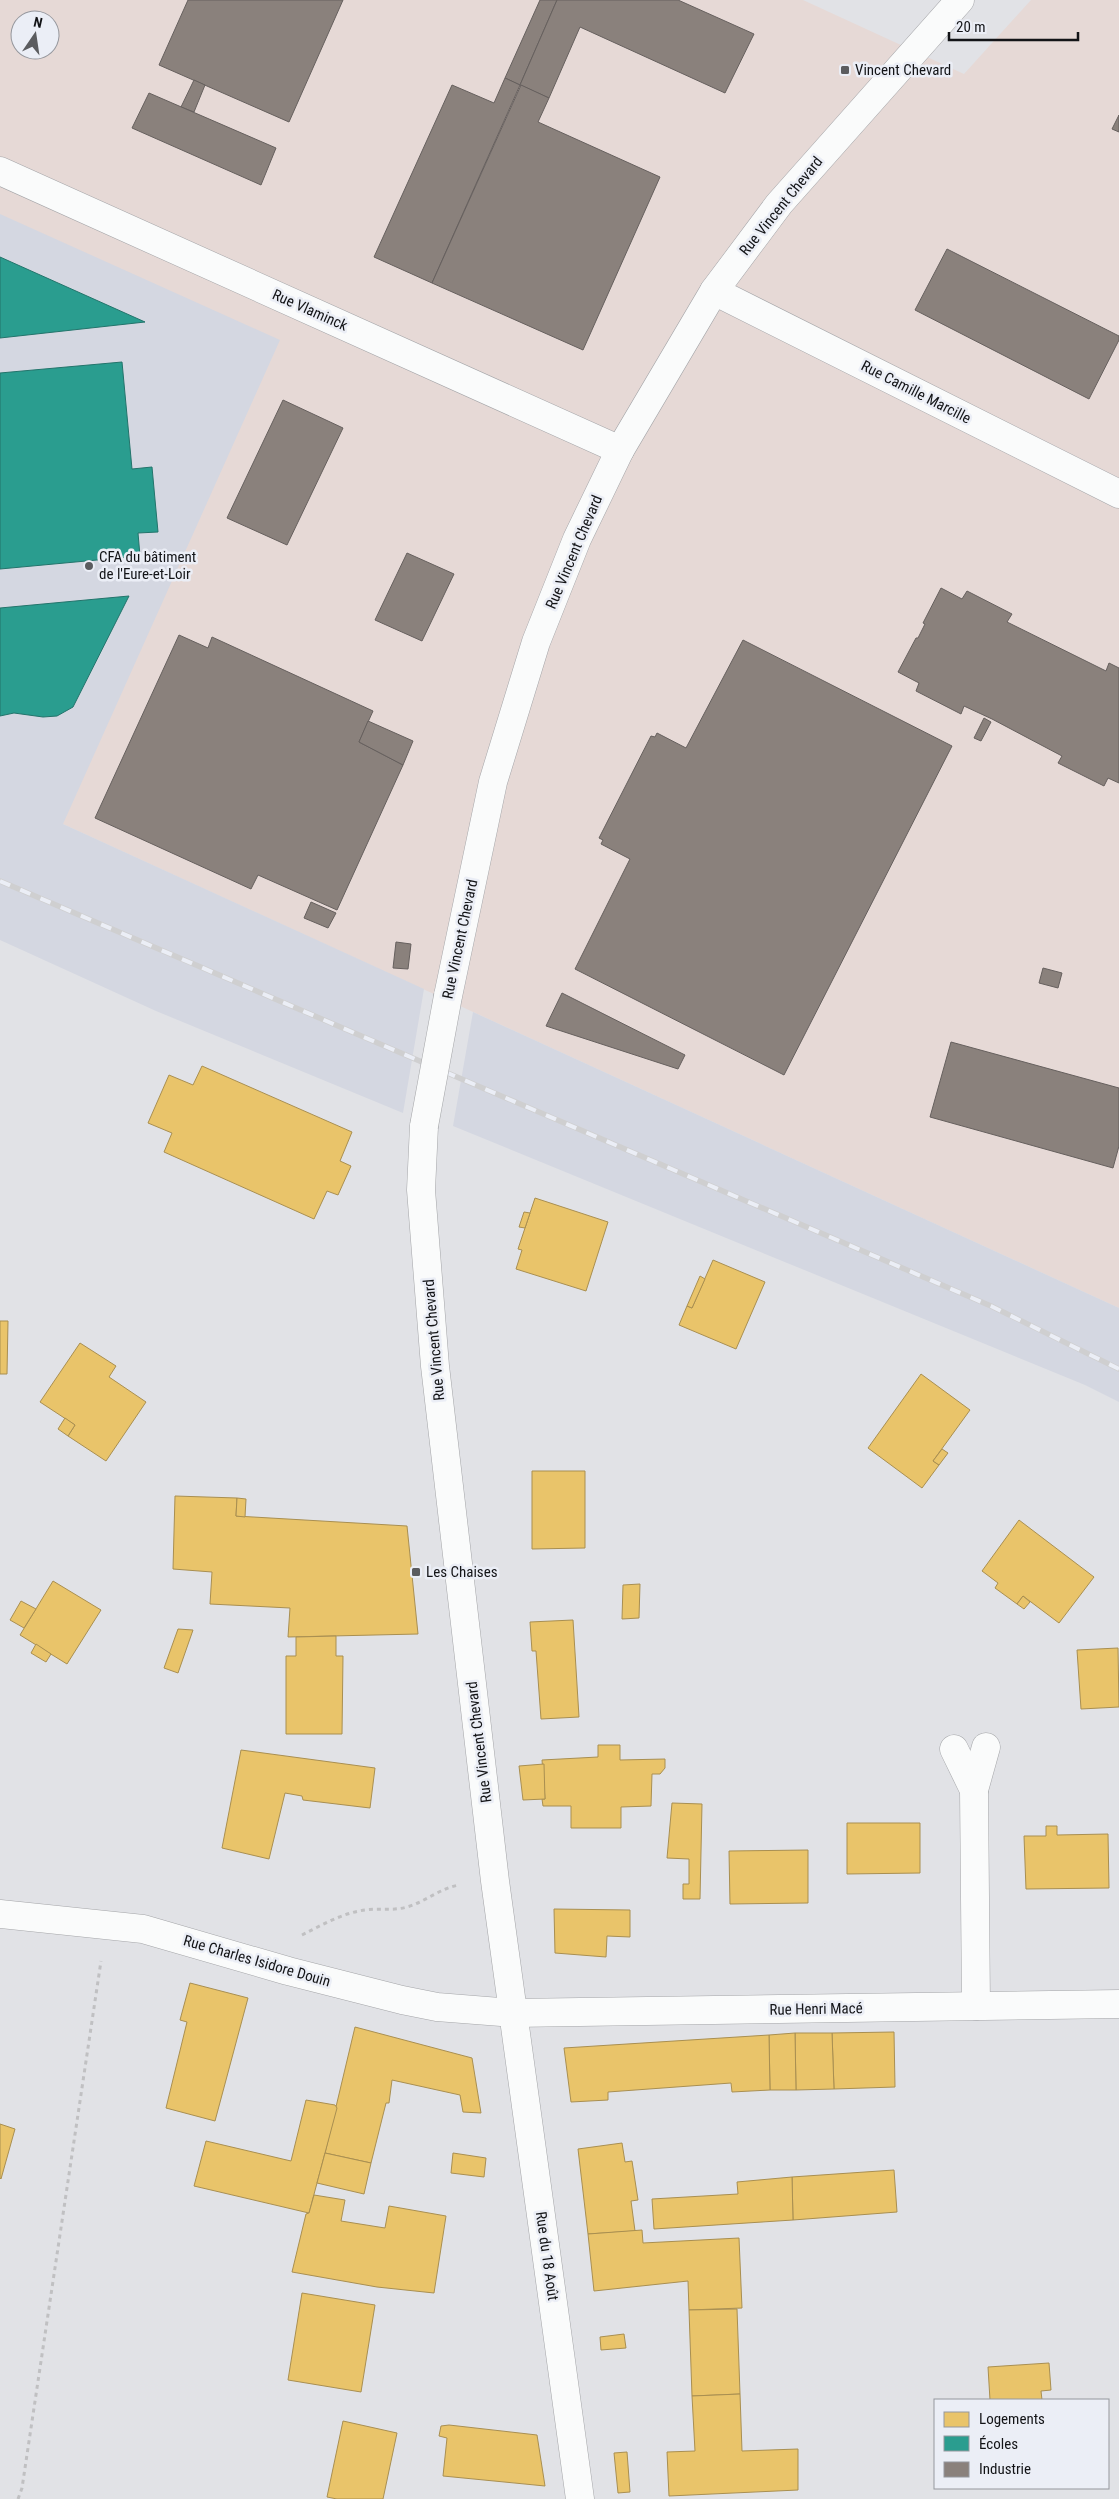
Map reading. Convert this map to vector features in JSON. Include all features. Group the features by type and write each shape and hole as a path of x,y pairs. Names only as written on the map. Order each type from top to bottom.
{"street":[{"name":"Rue Vincent Chevard","path":"513,2013 495,1881 435,1366 421,1190 424,1126 448,996 493,782 536,642 578,539 620,450 714,291 779,204 960,0"},
{"name":"Rue Vlaminck","path":"0,172 620,450"},
{"name":"Rue Camille Marcille","path":"714,291 1119,494"},
{"path":"976,2006 974,1790 986,1747"},
{"path":"954,1749 974,1790"},
{"name":"Rue Charles Isidore Douin","path":"0,1914 106,1923 144,1929 288,1971 402,2000 437,2007 513,2013"},
{"name":"Rue Henri Macé","path":"513,2013 1119,2004"},
{"name":"Rue du 18 Août","path":"513,2013 580,2499"}],"path":[{"path":"288,1971 295,1939 345,1914 366,1910 390,1910 408,1907 451,1886 495,1881"},
{"path":"18,2499 23,2478 106,1923"}],"shaded area":[{"path":"0,0 803,0 964,74 1031,0 1119,0 1119,1308 63,824 0,792"},
{"name":"CFA du bâtiment de l'Eure-et-Loir","path":"0,214 280,340 63,824 424,989 403,1113 156,1011 0,940"},
{"path":"473,1012 1119,1308 1119,1402 1085,1385 453,1126"}],"building: Logements":[{"path":"202,1066 352,1132 340,1161 351,1166 338,1195 327,1191 314,1219 164,1152 172,1133 148,1123 169,1075 193,1085"},
{"path":"535,1198 608,1222 586,1291 516,1269 522,1250 518,1249"},
{"path":"524,1212 530,1213 525,1228 519,1227"},
{"path":"713,1260 765,1282 736,1349 679,1325 687,1306 692,1308"},
{"path":"700,1276 705,1279 692,1308 687,1306"},
{"path":"0,1321 8,1321 7,1374 0,1374"},
{"path":"80,1343 116,1366 109,1377 146,1402 106,1461 68,1436 75,1425 40,1402"},
{"path":"921,1374 970,1410 933,1461 939,1465 922,1488 868,1448"},
{"path":"65,1418 75,1425 68,1436 58,1429"},
{"path":"942,1449 948,1453 939,1465 933,1461"},
{"path":"532,1471 585,1471 585,1548 532,1549"},
{"path":"175,1496 237,1498 236,1516 407,1526 418,1634 288,1637 290,1608 210,1604 212,1572 173,1569"},
{"path":"237,1498 246,1499 245,1517 236,1516"},
{"path":"1019,1520 1094,1577 1059,1623 1023,1596 1017,1604 995,1588 998,1583 982,1571"},
{"path":"53,1581 101,1610 67,1664 20,1635"},
{"path":"640,1584 639,1618 622,1619 623,1585"},
{"path":"1023,1596 1030,1602 1024,1609 1017,1604"},
{"path":"21,1601 36,1609 24,1628 10,1620"},
{"path":"573,1620 579,1717 541,1719 536,1651 532,1651 530,1622"},
{"path":"178,1629 193,1630 178,1673 164,1668"},
{"path":"336,1636 336,1656 343,1656 342,1734 286,1734 286,1656 296,1656 296,1637"},
{"path":"36,1644 51,1654 46,1662 31,1653"},
{"path":"1118,1648 1119,1707 1081,1709 1077,1650"},
{"path":"598,1745 620,1745 620,1760 665,1759 665,1768 660,1774 652,1774 651,1806 621,1807 621,1828 571,1828 571,1806 543,1806 542,1799 545,1799 542,1760 598,1757"},
{"path":"241,1750 375,1768 370,1808 303,1800 302,1796 285,1793 269,1859 222,1848"},
{"path":"544,1764 545,1799 523,1800 519,1766"},
{"path":"672,1803 702,1804 700,1899 683,1899 683,1884 689,1884 689,1859 667,1858"},
{"path":"847,1823 920,1823 920,1873 847,1874"},
{"path":"1046,1826 1057,1826 1057,1835 1108,1834 1109,1888 1026,1889 1024,1836 1046,1836"},
{"path":"808,1850 808,1903 730,1904 729,1851"},
{"path":"554,1909 630,1910 630,1937 607,1936 606,1957 555,1953"},
{"path":"190,1983 248,1998 215,2121 166,2108 187,2022 180,2020"},
{"path":"355,2027 472,2058 481,2113 463,2112 460,2095 392,2080 389,2103 386,2103 371,2163 325,2153"},
{"path":"894,2032 895,2087 834,2089 832,2033"},
{"path":"795,2033 832,2033 834,2089 796,2090"},
{"path":"795,2033 796,2090 770,2090 769,2035"},
{"path":"769,2035 770,2090 732,2092 731,2083 608,2092 608,2100 571,2102 564,2048"},
{"path":"306,2100 335,2105 337,2108 309,2213 194,2186 206,2141 291,2161"},
{"path":"0,2124 15,2129 1,2179 0,2178"},
{"path":"622,2143 625,2162 632,2161 638,2200 631,2201 635,2231 588,2234 578,2149"},
{"path":"325,2153 371,2163 364,2194 317,2183"},
{"path":"453,2153 486,2158 484,2177 451,2173"},
{"path":"894,2170 897,2212 793,2220 792,2177"},
{"path":"792,2177 793,2220 654,2229 652,2199 738,2194 737,2182"},
{"path":"314,2195 345,2200 341,2221 385,2228 389,2206 446,2216 434,2293 377,2287 292,2272 306,2214 309,2213"},
{"path":"642,2230 643,2243 739,2238 742,2308 689,2310 688,2281 594,2291 588,2234"},
{"path":"302,2293 375,2305 361,2392 288,2380"},
{"path":"737,2309 740,2394 692,2396 689,2310"},
{"path":"624,2334 626,2348 601,2350 600,2337"},
{"path":"1049,2363 1051,2390 1041,2391 1042,2399 990,2399 988,2367"},
{"path":"740,2394 742,2451 798,2449 798,2490 669,2496 667,2452 695,2451 692,2396"},
{"path":"343,2421 397,2433 383,2499 337,2499 327,2497"},
{"path":"449,2425 537,2435 545,2486 443,2476 447,2438 439,2436 441,2426"},
{"path":"627,2452 630,2492 618,2493 614,2453"}],"building: Écoles":[{"path":"0,257 145,322 0,338"},
{"path":"122,362 132,469 152,467 158,532 138,533 140,556 0,569 0,373"},
{"path":"129,596 73,707 57,716 43,717 14,713 0,716 0,608"}],"building: Industrie":[{"path":"188,0 343,0 289,122 159,65"},
{"path":"540,0 557,0 520,85 505,78"},
{"path":"557,0 678,0 754,34 725,93 580,27 549,98 520,85"},
{"path":"505,78 520,85 432,283 374,257 452,85 494,103"},
{"path":"194,80 205,85 194,112 181,107"},
{"path":"521,85 549,98 538,122 660,177 583,350 432,283"},
{"path":"149,93 276,148 261,185 132,128"},
{"path":"1119,115 1119,132 1112,129"},
{"path":"947,249 1119,336 1119,340 1089,399 915,310"},
{"path":"283,400 343,428 287,545 227,518"},
{"path":"407,553 454,574 422,641 375,620"},
{"path":"941,588 962,599 967,591 1012,614 1007,622 1106,671 1109,663 1119,668 1119,783 1108,778 1104,786 1058,763 1062,756 964,706 961,714 916,691 919,683 898,672 916,638 918,638 925,624 923,623"},
{"path":"179,635 208,648 212,637 373,711 359,742 403,765 337,910 258,875 251,889 95,818"},
{"path":"743,640 952,746 784,1075 575,969 630,859 601,844 603,840 599,838 651,736 655,737 657,733 686,748"},
{"path":"984,718 991,722 981,741 974,738"},
{"path":"368,721 413,741 403,765 359,742"},
{"path":"311,902 336,913 328,928 304,918"},
{"path":"396,942 411,944 408,969 393,968"},
{"path":"1043,968 1062,973 1058,988 1039,983"},
{"path":"562,993 685,1055 678,1069 546,1026"},
{"path":"951,1042 1119,1088 1119,1146 1113,1168 930,1117"}],"railway":[{"path":"0,881 991,1306 1119,1369"}],"place":[{"name":"Vincent Chevard","path":"845,70"},
{"name":"CFA du bâtiment de l'Eure-et-Loir","path":"89,566"},
{"name":"Les Chaises","path":"416,1572"}]}
